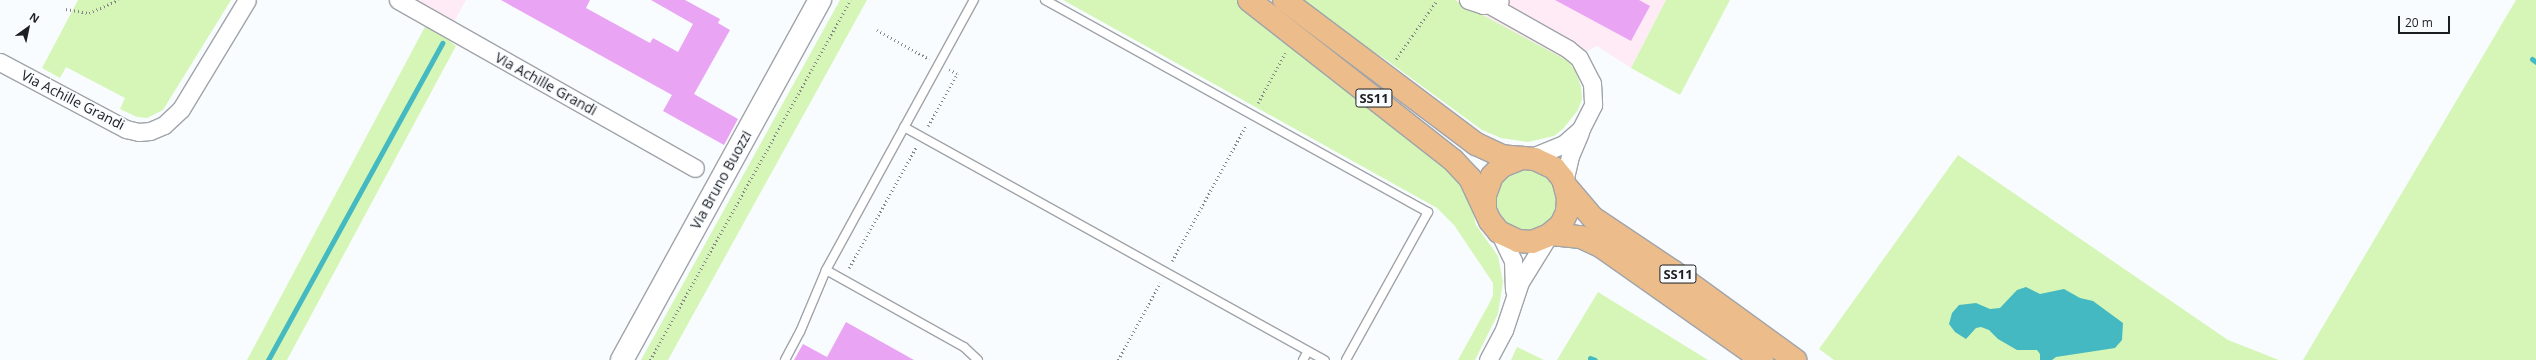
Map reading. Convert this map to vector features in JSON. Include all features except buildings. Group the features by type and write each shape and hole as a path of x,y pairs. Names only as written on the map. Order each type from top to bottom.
{"main road":[{"name":"Via Bruno Buozzi","path":"622,360 820,0"},
{"name":"SS11","path":"1249,0 1453,160 1470,178 1490,221 1500,232 1511,239 1525,242 1539,240 1550,235 1581,237 1602,247 1762,360"},
{"name":"SS11","path":"1284,0 1476,144 1502,156 1526,158 1548,164 1593,218 1679,276 1795,360"},
{"path":"1485,208 1485,195 1492,176 1502,166 1526,158"},
{"path":"1550,235 1561,224 1567,212 1568,198 1565,183"}],"street":[{"name":"Via Achille Grandi","path":"0,62 126,129 139,132 150,131 164,125 181,109 247,0"},
{"name":"Via Achille Grandi","path":"398,0 696,168"},
{"path":"1468,0 1476,4 1496,2 1568,49 1579,58 1592,83 1594,95 1590,115 1581,130 1572,151 1565,183"},
{"path":"1526,158 1564,144 1581,130"},
{"path":"1500,232 1514,267 1513,302"},
{"path":"1489,359 1504,330 1513,302 1528,267 1550,235"}],"lane":[{"path":"785,360 800,332 826,270 974,0"},
{"path":"1045,0 1428,212 1346,360"},
{"path":"904,127 1325,360"},
{"path":"826,270 964,347 978,360"},
{"path":"1303,360 1308,351"}],"path":[{"path":"66,9 89,13 118,0"},
{"path":"650,360 850,0"},
{"path":"1385,76 1437,0"},
{"path":"877,30 957,74 928,126"},
{"path":"1118,360 1295,35"},
{"path":"848,269 919,142"}],"shaded area":[{"path":"406,0 466,0 452,26"},
{"path":"1455,0 1666,0 1631,68 1597,46 1568,61"}],"green space":[{"path":"78,0 231,0 163,110 147,118 137,117 120,109 125,98 66,67 60,78 42,68"},
{"path":"840,0 867,0 668,360 641,360"},
{"path":"1063,0 1238,0 1459,179 1471,204 1476,225 1498,256 1503,282 1498,314 1475,360 1458,360 1490,302 1493,295 1493,283 1454,225 1437,208"},
{"path":"1297,0 1455,0 1568,61 1576,72 1581,87 1582,99 1578,110 1563,129 1554,136 1528,142 1501,138 1482,130 1385,59 1333,27"},
{"path":"1666,0 1730,0 1680,95 1631,68"},
{"path":"2516,0 2536,0 2536,360 2303,360"},
{"path":"427,23 456,46 287,360 247,360"},
{"path":"1958,155 2228,340 2279,360 1834,360 1819,349"},
{"path":"1527,168 1539,171 1549,177 1555,187 1558,199 1555,211 1549,221 1539,227 1527,230 1515,227 1505,221 1499,211 1496,199 1499,187 1505,177 1515,171"},
{"path":"1598,292 1708,360 1557,360"},
{"path":"1517,347 1544,360 1511,360"}],"water":[{"path":"2026,287 2040,294 2064,289 2080,298 2093,301 2123,323 2122,340 2115,348 2056,357 2052,360 2040,360 2040,354 2037,350 2017,350 1998,339 1989,330 1981,327 1976,328 1966,339 1955,332 1949,324 1952,313 1959,305 1976,303 1990,309 2000,308 2017,290"}],"waterway":[{"path":"268,360 442,43"},
{"path":"2532,59 2536,62"},
{"path":"1590,358 1595,360"}]}
